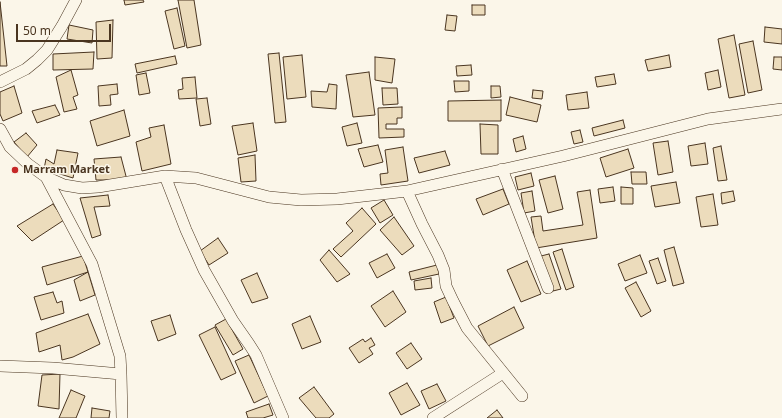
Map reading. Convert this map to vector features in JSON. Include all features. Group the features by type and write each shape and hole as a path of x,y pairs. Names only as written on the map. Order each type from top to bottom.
{"street":[{"path":"0,82 26,69 47,50 76,0"},
{"path":"0,129 10,147 28,164 46,177 64,185 82,188 98,187 165,176 196,178 269,197 301,200 337,199 408,191 563,156 708,119 782,109"},
{"path":"502,169 548,288"},
{"path":"165,176 188,236 204,270 233,322 256,355 283,418"},
{"path":"46,177 92,264 120,356 122,374 122,418"},
{"path":"408,191 438,255 444,270 446,286 467,328 522,396"},
{"path":"0,366 53,368 122,374"},
{"path":"433,418 504,372"}],"building":[{"path":"124,0 143,0 144,2 125,5"},
{"path":"178,0 194,0 201,45 187,48"},
{"path":"0,2 7,66 0,66"},
{"path":"472,5 485,5 485,15 472,15"},
{"path":"177,8 185,46 174,49 165,11"},
{"path":"447,15 457,16 455,31 445,30"},
{"path":"113,20 112,58 97,59 96,22"},
{"path":"69,25 93,30 92,43 67,39"},
{"path":"765,27 782,29 782,44 764,42"},
{"path":"734,35 745,95 729,98 718,39"},
{"path":"753,41 762,90 748,93 739,44"},
{"path":"94,52 93,69 53,70 53,54"},
{"path":"279,53 286,122 275,123 268,54"},
{"path":"302,55 306,97 287,99 283,57"},
{"path":"669,55 671,67 648,71 645,60"},
{"path":"175,56 177,64 137,73 135,64"},
{"path":"375,57 395,59 392,83 375,80"},
{"path":"774,57 782,57 782,70 773,69"},
{"path":"471,65 472,75 457,76 456,66"},
{"path":"71,70 78,95 73,97 77,109 64,112 56,77"},
{"path":"718,70 721,87 708,90 705,73"},
{"path":"369,72 375,115 353,117 346,75"},
{"path":"146,73 150,93 139,95 136,75"},
{"path":"614,74 616,84 597,87 595,77"},
{"path":"195,77 197,98 179,99 178,90 183,89 182,78"},
{"path":"454,81 469,81 469,91 455,92"},
{"path":"117,84 118,94 110,95 111,105 99,106 98,86"},
{"path":"329,84 337,85 336,109 312,107 311,91 327,92"},
{"path":"14,86 22,113 3,121 0,114 0,92"},
{"path":"491,86 500,86 501,97 491,98"},
{"path":"382,88 397,88 398,104 383,105"},
{"path":"533,90 543,91 542,99 532,98"},
{"path":"587,92 589,108 568,110 566,95"},
{"path":"510,97 541,105 537,122 506,115"},
{"path":"207,98 211,124 200,126 196,99"},
{"path":"501,100 501,121 448,121 448,101"},
{"path":"55,105 60,115 37,123 32,111"},
{"path":"402,107 402,118 397,118 397,124 386,124 386,129 404,129 404,137 379,138 378,108"},
{"path":"124,110 130,136 97,146 90,121"},
{"path":"623,120 625,128 594,136 592,128"},
{"path":"253,123 257,151 238,155 232,126"},
{"path":"357,123 362,143 347,146 342,127"},
{"path":"480,124 498,125 498,154 481,154"},
{"path":"164,125 171,164 142,171 136,142 151,137 149,128"},
{"path":"580,130 583,142 574,144 571,132"},
{"path":"26,133 37,145 27,157 14,142"},
{"path":"523,136 526,149 516,152 513,139"},
{"path":"668,141 673,172 658,175 653,143"},
{"path":"705,143 708,164 691,166 688,146"},
{"path":"378,145 383,162 364,167 358,149"},
{"path":"721,146 727,180 718,181 713,148"},
{"path":"403,147 408,181 381,185 380,174 388,173 385,150"},
{"path":"628,149 634,168 606,177 600,158"},
{"path":"57,150 78,153 73,178 44,169 46,159 54,164"},
{"path":"445,151 450,165 419,173 414,158"},
{"path":"255,155 256,181 241,182 238,158"},
{"path":"121,157 127,180 96,180 94,159"},
{"path":"631,172 646,172 647,184 632,184"},
{"path":"531,173 534,186 518,190 515,177"},
{"path":"555,176 563,209 548,213 539,180"},
{"path":"676,182 680,203 655,207 651,186"},
{"path":"613,187 615,201 600,203 598,189"},
{"path":"621,187 633,188 633,204 621,204"},
{"path":"503,189 509,204 483,215 476,199"},
{"path":"590,190 597,238 536,248 531,217 541,216 543,231 583,225 577,192"},
{"path":"532,191 535,211 524,213 521,193"},
{"path":"733,191 735,201 722,204 721,193"},
{"path":"713,194 718,225 701,227 696,197"},
{"path":"108,195 110,206 94,207 101,235 92,238 80,198"},
{"path":"384,200 393,215 380,223 371,208"},
{"path":"53,204 64,220 32,241 17,226"},
{"path":"362,208 376,224 341,257 333,249 353,231 346,223"},
{"path":"394,217 414,246 402,255 380,230"},
{"path":"218,238 228,253 209,265 200,251"},
{"path":"674,247 684,283 673,286 664,250"},
{"path":"562,249 574,287 566,290 553,252"},
{"path":"329,250 350,274 337,282 320,260"},
{"path":"387,254 395,268 377,278 369,263"},
{"path":"549,254 561,289 553,291 541,256"},
{"path":"640,255 647,273 625,281 618,264"},
{"path":"83,256 88,272 47,285 42,267"},
{"path":"658,258 666,281 657,284 649,261"},
{"path":"527,261 541,294 521,302 507,270"},
{"path":"437,265 439,274 411,280 409,272"},
{"path":"88,272 95,295 80,301 74,280"},
{"path":"257,273 268,298 252,303 241,280"},
{"path":"431,278 432,288 415,290 414,281"},
{"path":"636,282 651,311 641,317 625,288"},
{"path":"393,291 406,312 385,327 371,306"},
{"path":"53,292 57,303 62,301 64,313 41,320 34,297"},
{"path":"446,297 454,318 441,323 434,302"},
{"path":"514,307 524,328 488,346 478,326"},
{"path":"88,314 100,344 73,357 62,360 60,345 39,352 36,333"},
{"path":"170,315 176,334 158,341 151,321"},
{"path":"310,316 321,342 302,349 292,324"},
{"path":"226,319 243,349 233,355 215,325"},
{"path":"215,327 236,373 221,380 199,335"},
{"path":"371,338 375,345 369,348 373,354 359,363 349,348 363,339 365,342"},
{"path":"411,343 422,359 407,369 396,353"},
{"path":"249,355 268,396 254,403 235,361"},
{"path":"60,374 59,409 38,406 42,375"},
{"path":"407,383 420,405 401,415 389,393"},
{"path":"437,384 446,401 429,409 421,391"},
{"path":"314,387 334,414 329,418 316,418 299,398"},
{"path":"71,390 85,396 76,418 59,418"},
{"path":"269,404 273,415 263,418 248,418 246,412"},
{"path":"92,408 110,411 109,418 91,418"},
{"path":"497,410 503,418 487,418"}],"place":[{"name":"Marram Market","path":"15,170"}]}
